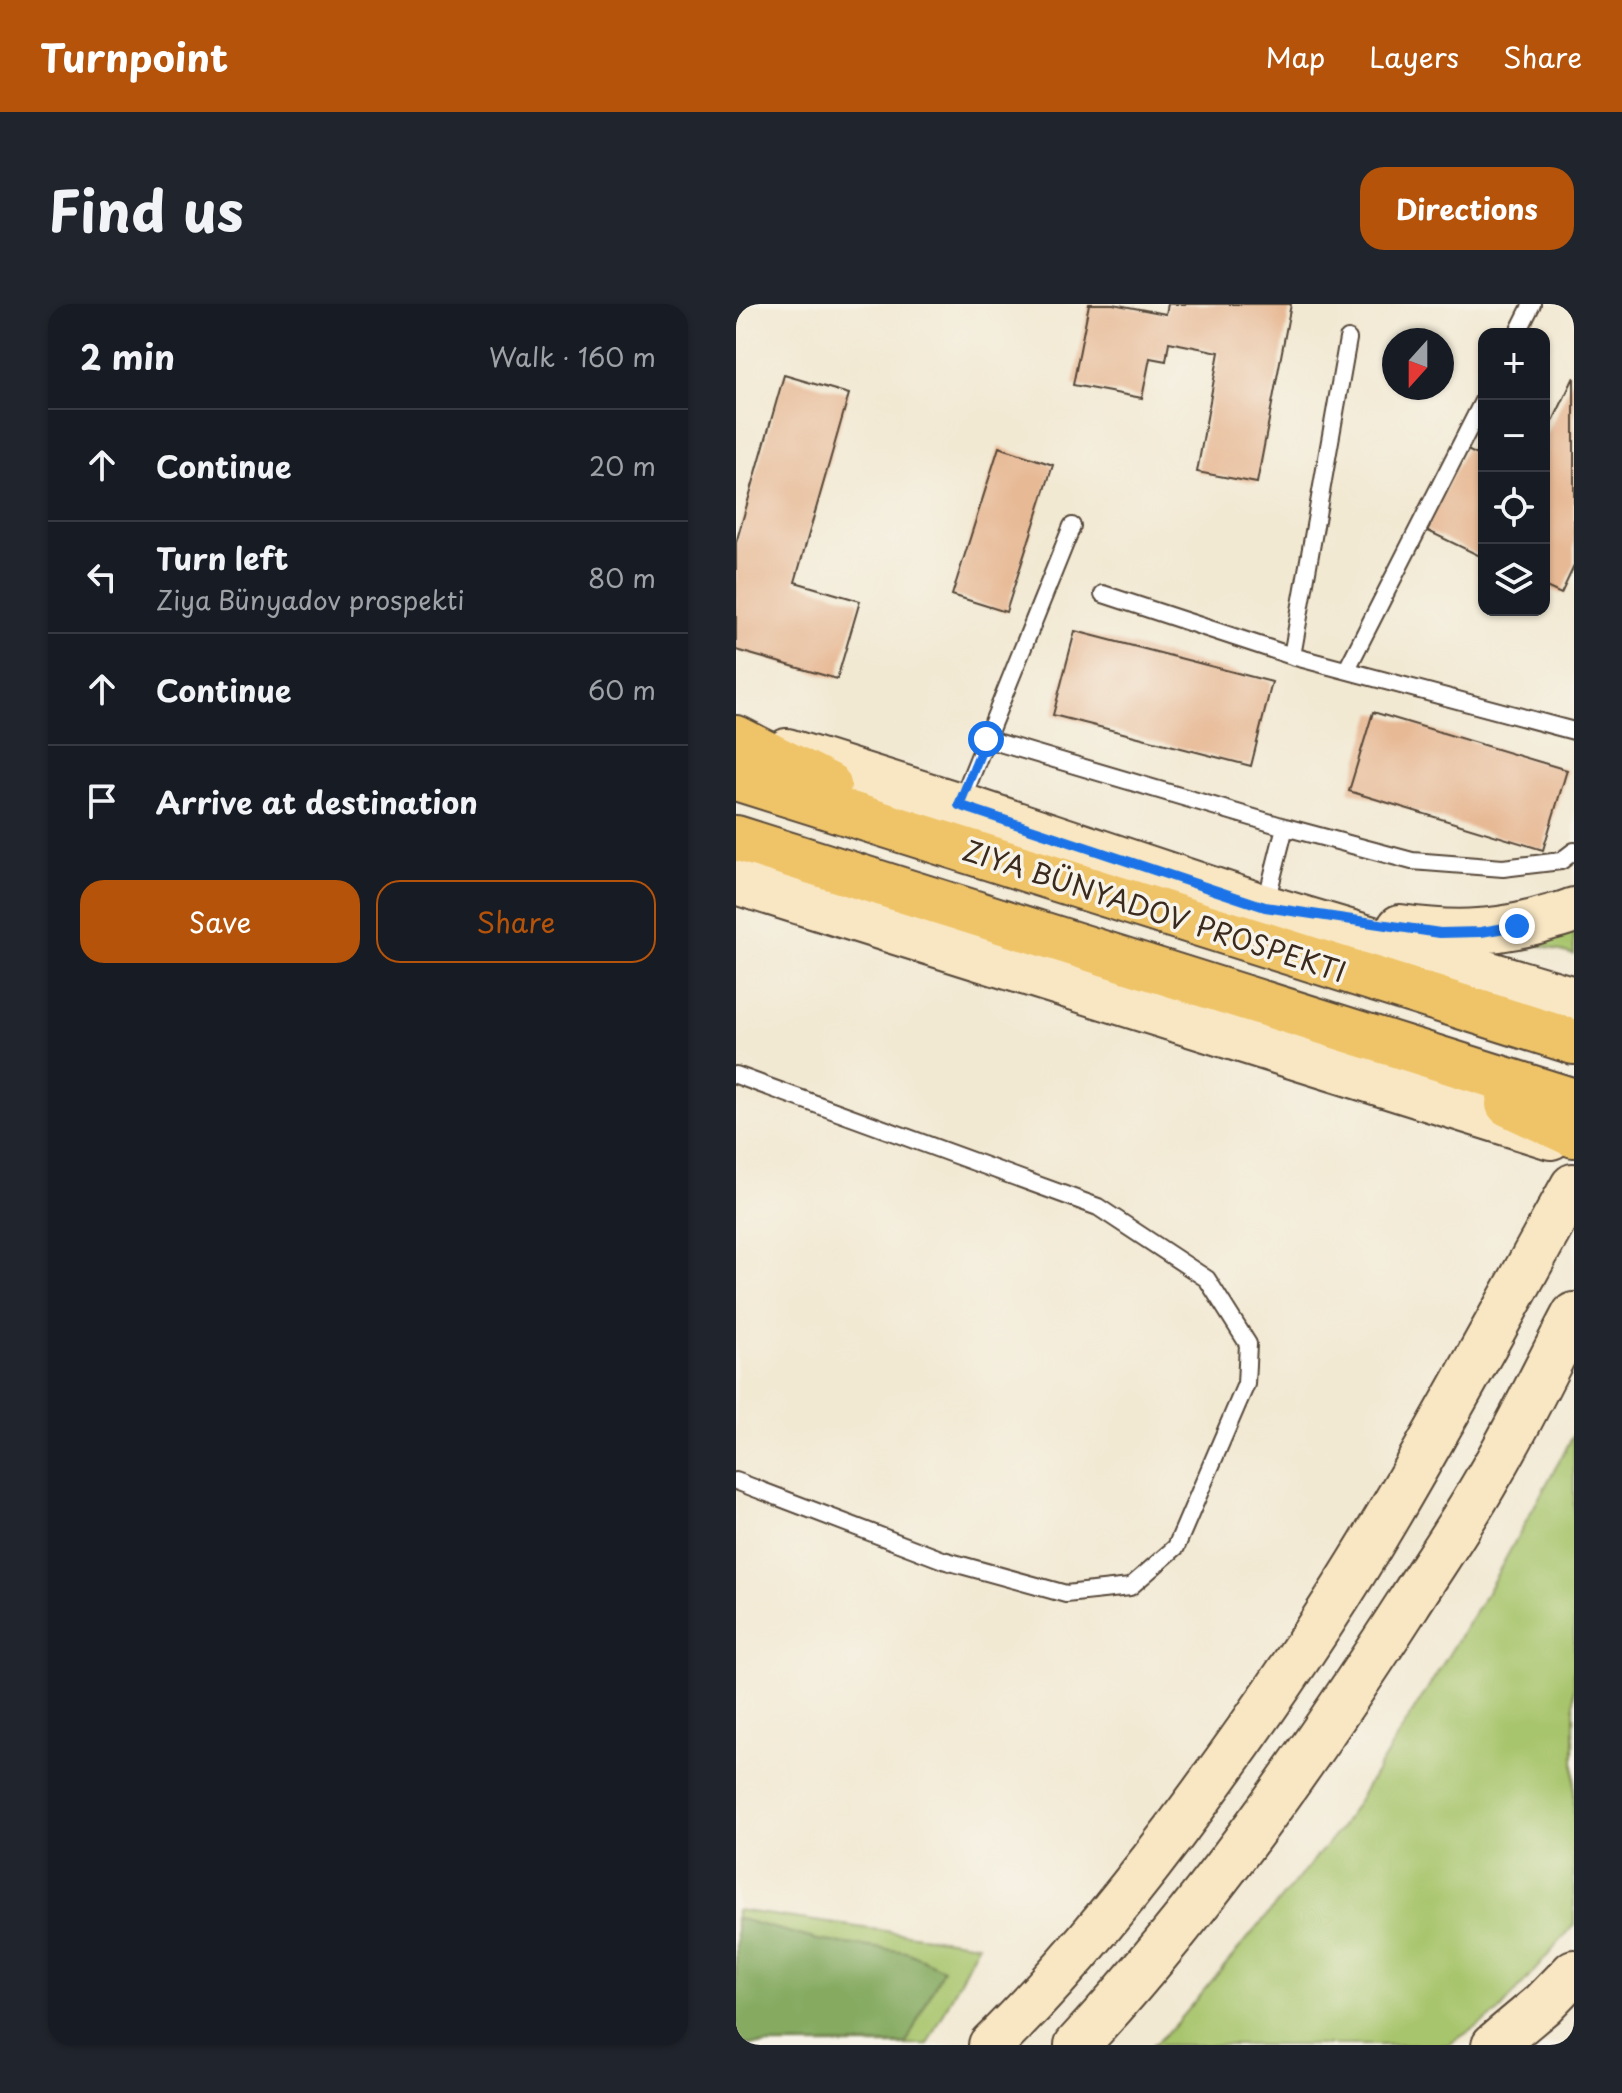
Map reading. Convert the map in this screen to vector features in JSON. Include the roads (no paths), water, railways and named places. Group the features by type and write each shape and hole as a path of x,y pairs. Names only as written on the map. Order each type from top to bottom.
{"main road":[{"path":"736,735 952,824"},
{"name":"ZIYA BÜNYADOV PROSPEKTI","path":"736,778 952,824 1265,907 1574,999"},
{"name":"ZIYA BÜNYADOV PROSPEKTI","path":"952,824 1335,967 1574,1042"},
{"name":"ZIYA BÜNYADOV PROSPEKTI","path":"736,838 1574,1101"},
{"path":"736,882 1574,1144"},
{"path":"1265,907 1440,933 1481,932 1517,926 1574,910"},
{"path":"1335,967 1574,1005"},
{"path":"1362,1035 1574,1135"},
{"path":"991,2045 1035,2002 1103,1923 1190,1812 1304,1651 1386,1520 1573,1186"},
{"path":"1077,2045 1154,1958 1290,1779 1353,1689 1487,1480 1574,1315"},
{"path":"1494,2045 1543,2004 1574,1972"}],"lane":[{"path":"1520,328 1532,304"},
{"path":"1292,656 1348,339"},
{"path":"1347,669 1483,400"},
{"path":"952,824 1072,526"},
{"path":"1103,594 1292,656 1574,731"},
{"path":"986,739 1412,861 1503,868 1561,861 1574,851"},
{"path":"1265,907 1285,827"},
{"path":"736,1075 1098,1207 1207,1279 1248,1344 1246,1384 1176,1547 1130,1587 1066,1594 943,1560 736,1481"}]}
